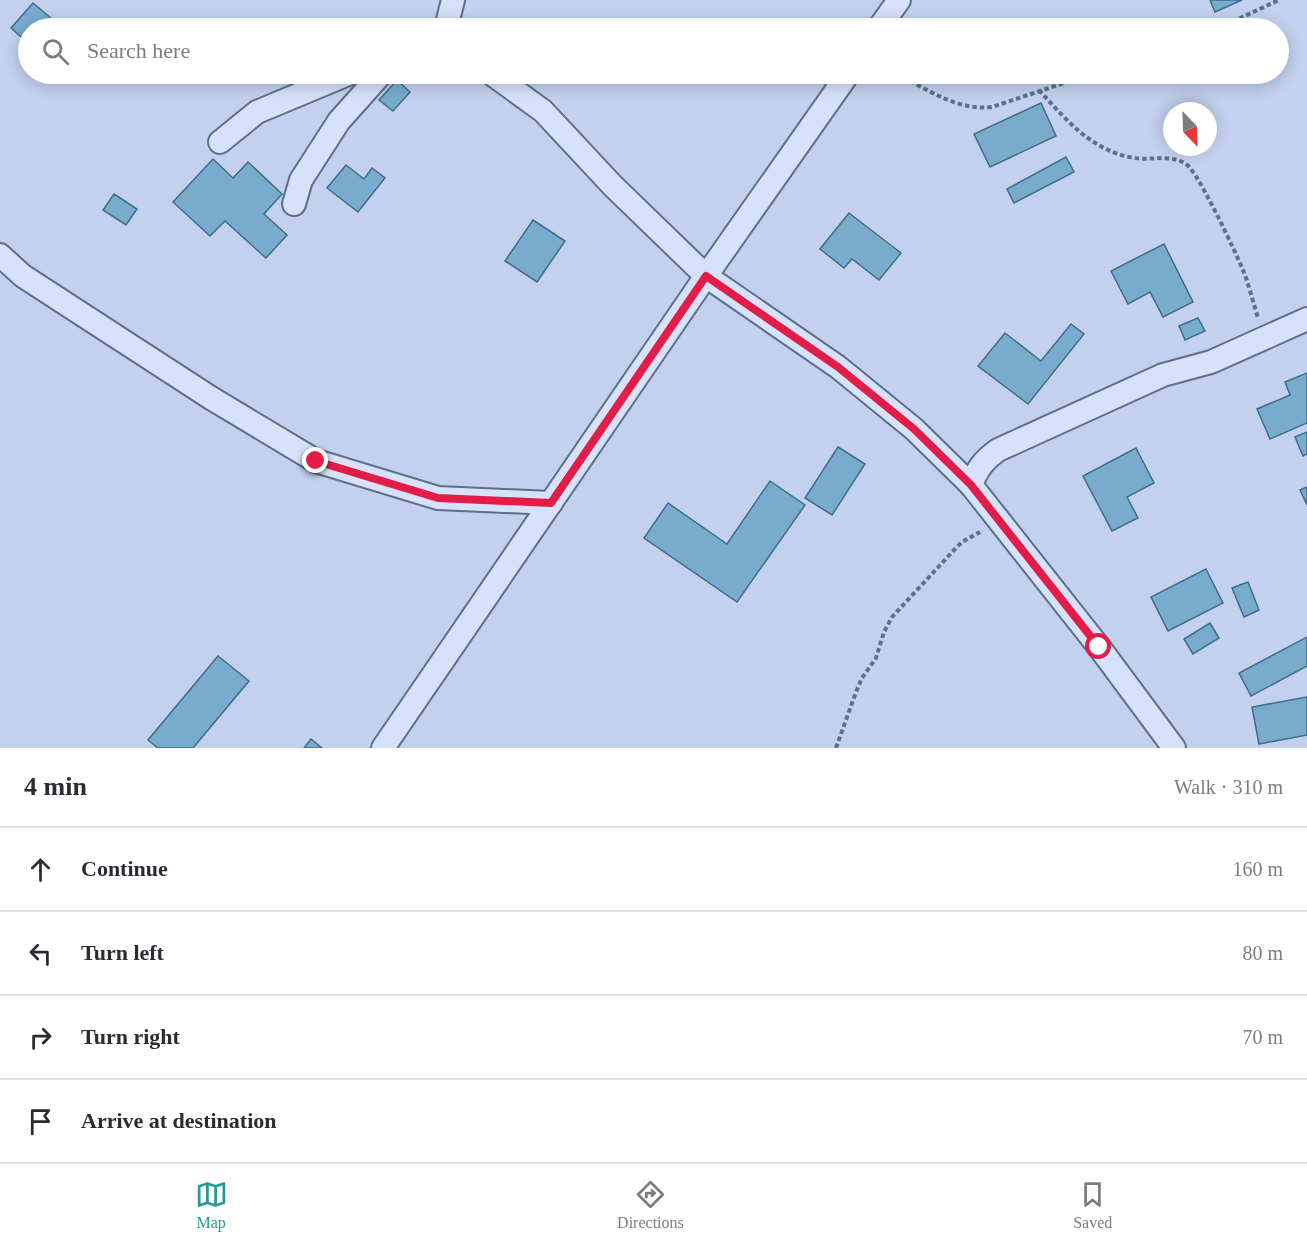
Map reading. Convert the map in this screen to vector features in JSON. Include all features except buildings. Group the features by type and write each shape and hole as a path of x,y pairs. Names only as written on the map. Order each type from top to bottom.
{"street":[{"path":"448,18 453,0"},
{"path":"886,18 899,0"},
{"path":"220,142 257,112 324,84"},
{"path":"294,204 301,180 339,121 372,84"},
{"path":"506,84 543,111 613,186 706,276 838,367 914,429 971,485 1099,647 1174,748"},
{"path":"383,748 706,276 841,84"},
{"path":"0,255 23,276 230,410 316,461 438,498 551,503"},
{"path":"971,485 977,469 986,458 998,450 1163,375 1211,362 1307,319"}],"path":[{"path":"1240,18 1279,0"},
{"path":"917,84 961,106 979,109 992,107 1058,84"},
{"path":"1039,90 1076,130 1112,152 1136,158 1169,158 1188,165 1198,179 1243,271 1265,339"},
{"path":"836,748 856,692 862,678 876,658 884,632 892,617 962,542 999,521"}],"route":[{"path":"316,461 438,498 551,503 706,276 838,367 914,429 971,485 1099,647"}]}
